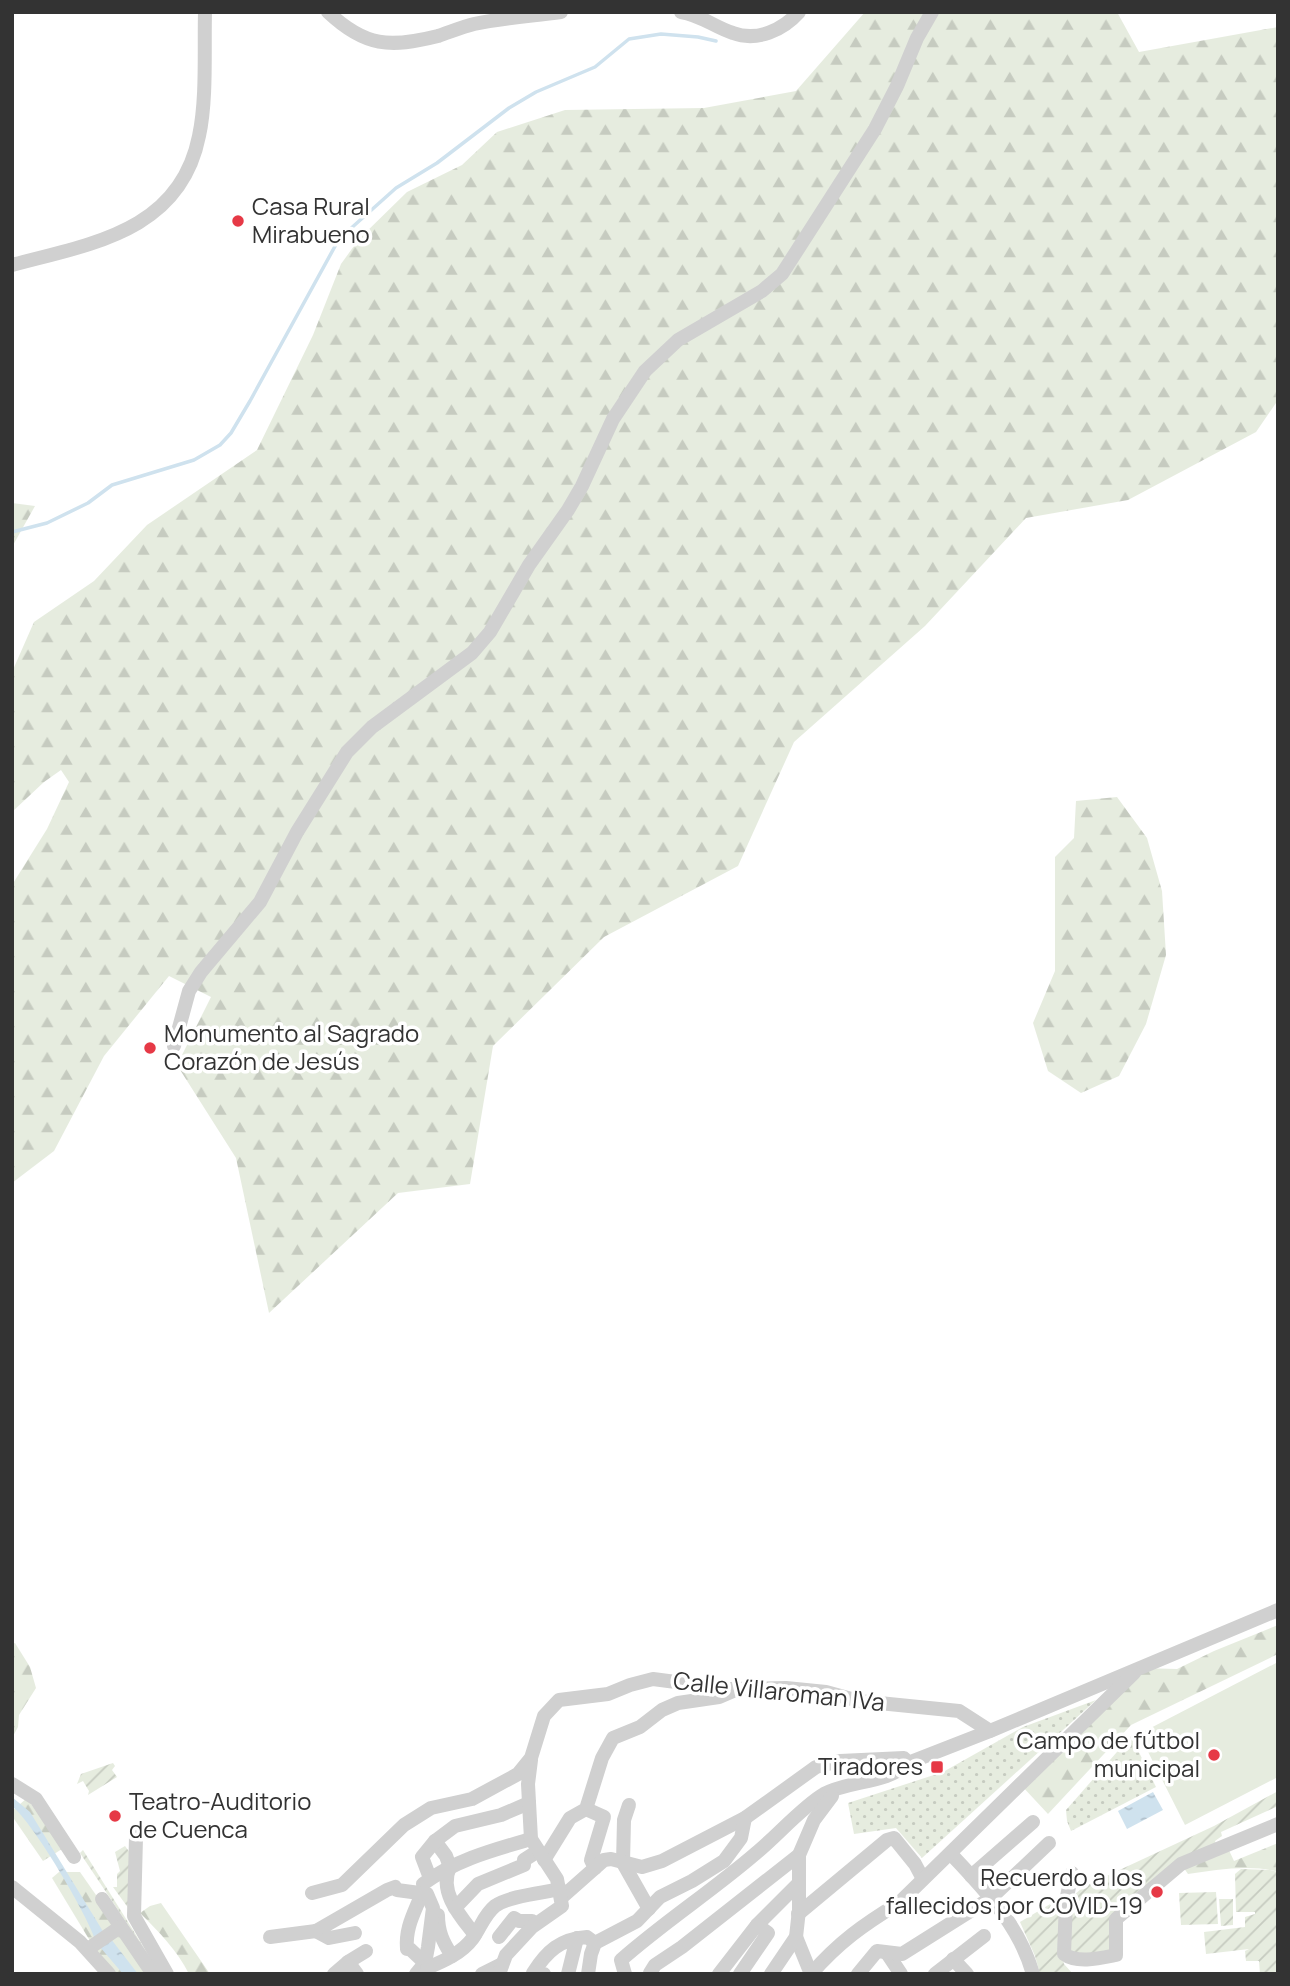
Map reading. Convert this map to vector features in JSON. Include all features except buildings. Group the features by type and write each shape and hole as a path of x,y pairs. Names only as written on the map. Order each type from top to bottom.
{"street":[{"path":"12,265 69,252 124,232 147,218 171,195 185,173 199,137 205,12"},
{"path":"328,12 356,35 384,43 428,38 475,23 561,12"},
{"path":"681,12 699,16 743,36 777,30 799,12"},
{"path":"174,1046 189,991 201,972 260,902 297,832 346,752 372,727 472,653 486,638 529,565 577,494 617,411 651,363 678,340 762,291 782,275 875,129 932,12"},
{"path":"625,1974 621,1961 754,1855 822,1795 840,1787 893,1773 908,1763 1278,1611"},
{"path":"796,1937 811,1974 835,1946 899,1903 1139,1668"},
{"name":"Calle Villaroman IVa","path":"537,1850 529,1803 531,1758 544,1716 559,1700 608,1694 653,1679 737,1689 786,1688 826,1692 859,1701 959,1711 990,1731"},
{"path":"455,1908 478,1884 524,1864 524,1860 570,1818 586,1809 602,1758 613,1738 639,1727 662,1710 678,1703 719,1697 737,1689"},
{"path":"312,1893 342,1885 404,1825 431,1808 472,1800 517,1774 531,1758"},
{"path":"432,1967 467,1946 483,1919 496,1905 514,1899 561,1897 608,1858 642,1867 654,1864 745,1818 816,1768 840,1761 904,1758 908,1763"},
{"path":"12,1784 36,1799 74,1857"},
{"path":"771,1974 796,1937 799,1914 799,1855 814,1820 840,1787"},
{"path":"430,1878 422,1857 435,1841 455,1826 501,1815 529,1803"},
{"path":"629,1805 624,1820 623,1863 649,1909"},
{"path":"586,1809 604,1817 591,1860 595,1868"},
{"path":"588,1974 595,1943 638,1921 660,1897 724,1861 741,1838 745,1818"},
{"path":"971,1876 1033,1822"},
{"path":"1072,1873 1066,1901 1064,1954 1071,1958 1116,1955 1116,1919 1181,1864 1278,1824"},
{"path":"136,1838 134,1916 167,1974"},
{"path":"799,1914 887,1840 894,1839 915,1864 923,1879"},
{"path":"435,1841 450,1867"},
{"path":"858,1974 877,1951 902,1954 991,1898 1049,1843"},
{"path":"407,1953 406,1940 418,1892 430,1878 486,1851 537,1850"},
{"path":"482,1974 500,1969 506,1955 536,1924 562,1908 557,1879 537,1850"},
{"path":"950,1854 991,1898 1017,1934 1027,1953 1033,1974"},
{"path":"650,1972 655,1965 799,1855"},
{"path":"450,1867 447,1872 448,1893 455,1908 475,1935"},
{"path":"719,1974 757,1924 798,1884"},
{"path":"12,1886 91,1948 109,1974"},
{"path":"270,1937 316,1931 387,1889 395,1887 397,1890 426,1894 438,1913 438,1928 442,1939 432,1967"},
{"path":"102,1899 116,1930 153,1974"},
{"path":"432,1967 430,1926 433,1908"},
{"path":"499,1937 514,1918 536,1924"},
{"path":"740,1974 768,1933 757,1924"},
{"path":"407,1953 430,1926"},
{"path":"91,1948 116,1930"},
{"path":"316,1931 329,1938 355,1933"},
{"path":"934,1974 984,1936"},
{"path":"544,1974 533,1973 545,1955 557,1944 587,1937 595,1943"},
{"path":"568,1974 577,1938"},
{"path":"334,1974 366,1951"},
{"path":"407,1953 432,1967"},
{"path":"887,1953 901,1974"},
{"path":"953,1959 967,1974"},
{"path":"348,1962 357,1974"}],"green space":[{"path":"865,12 1117,12 1139,52 1278,27 1278,400 1256,432 1128,500 1026,518 925,626 794,742 738,866 604,937 493,1046 470,1184 398,1193 269,1313 236,1158 177,1065 211,997 169,976 104,1056 54,1151 12,1183 12,885 47,829 69,782 61,770 12,812 12,672 34,622 94,581 147,525 257,450 313,335 341,264 359,239 407,192 462,165 497,132 565,110 704,108 796,91"},
{"path":"12,503 35,506 12,547"},
{"path":"1117,797 1147,838 1162,891 1166,955 1146,1024 1119,1076 1081,1093 1048,1071 1033,1023 1055,971 1055,857 1074,838 1076,801"},
{"path":"1278,1625 1278,1654 1131,1725 1048,1814 1021,1785 1139,1668 1177,1669"},
{"path":"15,1643 30,1667 36,1688 19,1715 18,1727 12,1738 12,1644"},
{"name":"Campo de fútbol municipal","path":"1278,1662 1278,1777 1185,1825 1139,1734"},
{"path":"1096,1700 922,1858 896,1828 854,1834 848,1803 943,1772 1023,1727"},
{"path":"1131,1736 1156,1787 1071,1831 1066,1810"},
{"path":"113,1763 115,1766 112,1770 117,1777 88,1795 89,1791 83,1781 77,1784 81,1774"},
{"path":"1278,1791 1278,1806 1221,1832 1222,1836 1215,1841 1217,1848 1181,1864 1116,1919 1116,1955 1096,1958 1060,1949 1064,1964 1073,1974 1040,1974 1020,1922 1062,1897 1071,1898 1083,1887 1214,1826"},
{"path":"27,1798 62,1849 43,1861 12,1816 12,1811"},
{"path":"1278,1843 1278,1872 1245,1868 1188,1874 1181,1864 1227,1846 1234,1861"},
{"path":"125,1846 131,1854 129,1909 113,1887 117,1887 117,1874 120,1871 115,1852"},
{"path":"83,1850 156,1967 80,1853"},
{"path":"1241,1869 1278,1872 1278,1974 1260,1974 1259,1961 1246,1961 1245,1951 1249,1949 1206,1954 1204,1932 1245,1927 1245,1917 1255,1914 1236,1912 1235,1874"},
{"path":"59,1872 80,1872 151,1974 110,1974 52,1878"},
{"path":"1216,1892 1218,1924 1181,1925 1179,1893"},
{"path":"1219,1899 1233,1899 1233,1925 1221,1926"},
{"path":"161,1903 210,1974 189,1974 161,1934 140,1913"}],"water":[{"path":"1153,1792 1163,1810 1127,1829 1118,1811"},
{"path":"12,1797 30,1812 104,1933 95,1939 58,1869 33,1830 12,1806"},
{"path":"111,1939 138,1974 123,1974 100,1947"}],"waterway":[{"path":"12,532 47,523 88,503 112,485 194,460 220,445 231,433 250,401 339,239 396,188 437,163 509,108 536,92 595,67 629,39 661,34 716,41"}],"place":[{"name":"Casa Rural Mirabueno","path":"238,221"},
{"name":"Monumento al Sagrado Corazón de Jesús","path":"150,1048"},
{"name":"Campo de fútbol municipal","path":"1214,1755"},
{"name":"Tiradores","path":"937,1767"},
{"name":"Teatro-Auditorio de Cuenca","path":"115,1816"},
{"name":"Recuerdo a los fallecidos por COVID-19","path":"1157,1892"}]}
